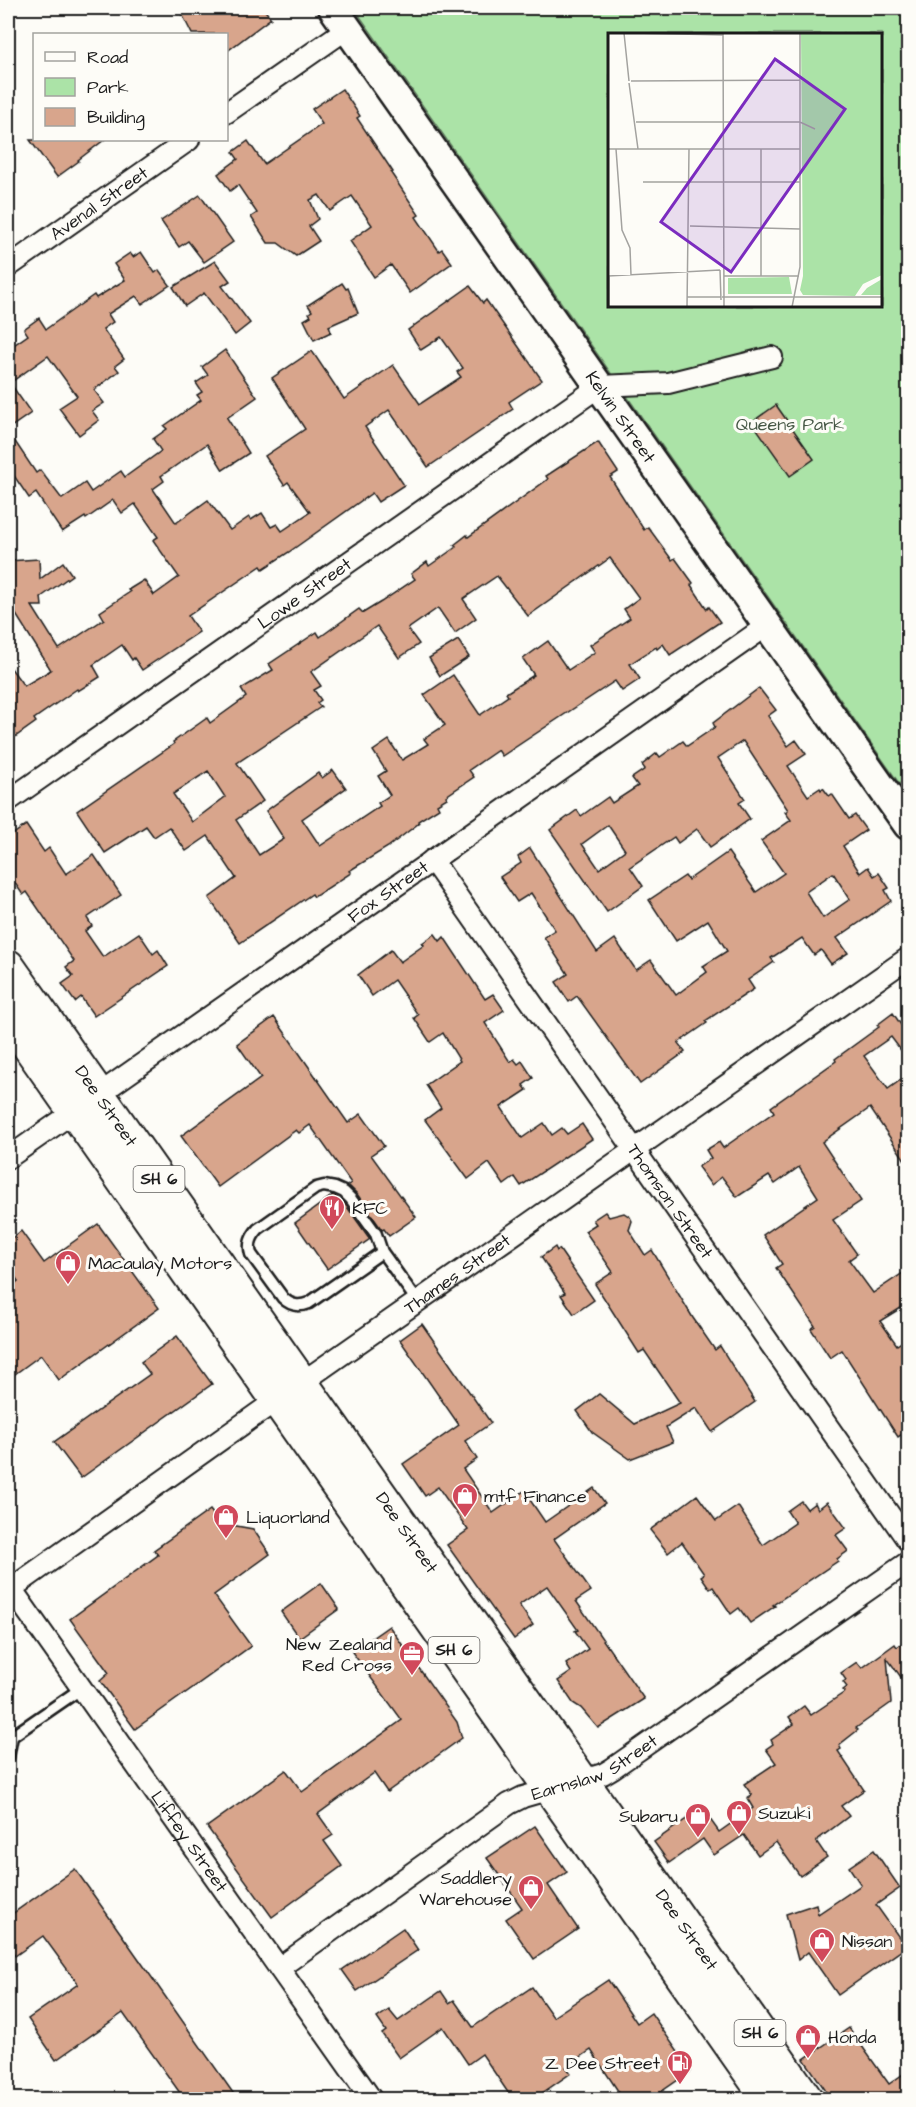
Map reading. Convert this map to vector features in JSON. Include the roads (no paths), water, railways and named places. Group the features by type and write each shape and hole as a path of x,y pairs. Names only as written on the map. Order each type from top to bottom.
{"main road":[{"name":"Kelvin Street","path":"340,18 909,825"},
{"name":"Dee Street","path":"8,966 86,1103 277,1400 552,1788 769,2100"},
{"name":"Dee Street","path":"8,1017 86,1103 303,1383 807,2100"}],"street":[{"path":"228,111 340,18"},
{"name":"Avenal Street","path":"8,267 188,141"},
{"path":"600,386 668,383 772,357"},
{"name":"Lowe Street","path":"8,801 600,386"},
{"name":"Fox Street","path":"8,1158 768,625"},
{"name":"Thomson Street","path":"432,860 909,1541"},
{"name":"Thames Street","path":"9,1588 909,958"},
{"name":"Earnslaw Street","path":"279,1968 509,1804 552,1788 603,1774 614,1768 909,1562"},
{"name":"Liffey Street","path":"9,1588 372,2100"}],"lane":[{"path":"382,1252 309,1303 293,1305 283,1298 251,1254 250,1242 258,1229 316,1188 324,1186 344,1192 376,1234 382,1252 418,1302"},
{"path":"8,1757 10,1737 82,1688"}],"place":[{"name":"KFC","path":"332,1231"},
{"name":"Macaulay Motors","path":"68,1286"},
{"name":"mtf Finance","path":"465,1519"},
{"name":"Liquorland","path":"226,1540"},
{"name":"New Zealand Red Cross","path":"412,1677"},
{"name":"Suzuki","path":"739,1836"},
{"name":"Subaru","path":"698,1839"},
{"name":"Saddlery Warehouse","path":"531,1911"},
{"name":"Nissan","path":"822,1964"},
{"name":"Honda","path":"808,2060"},
{"name":"Z Dee Street","path":"680,2086"}],"park label":[{"name":"Queens Park","path":"790,424"}]}
